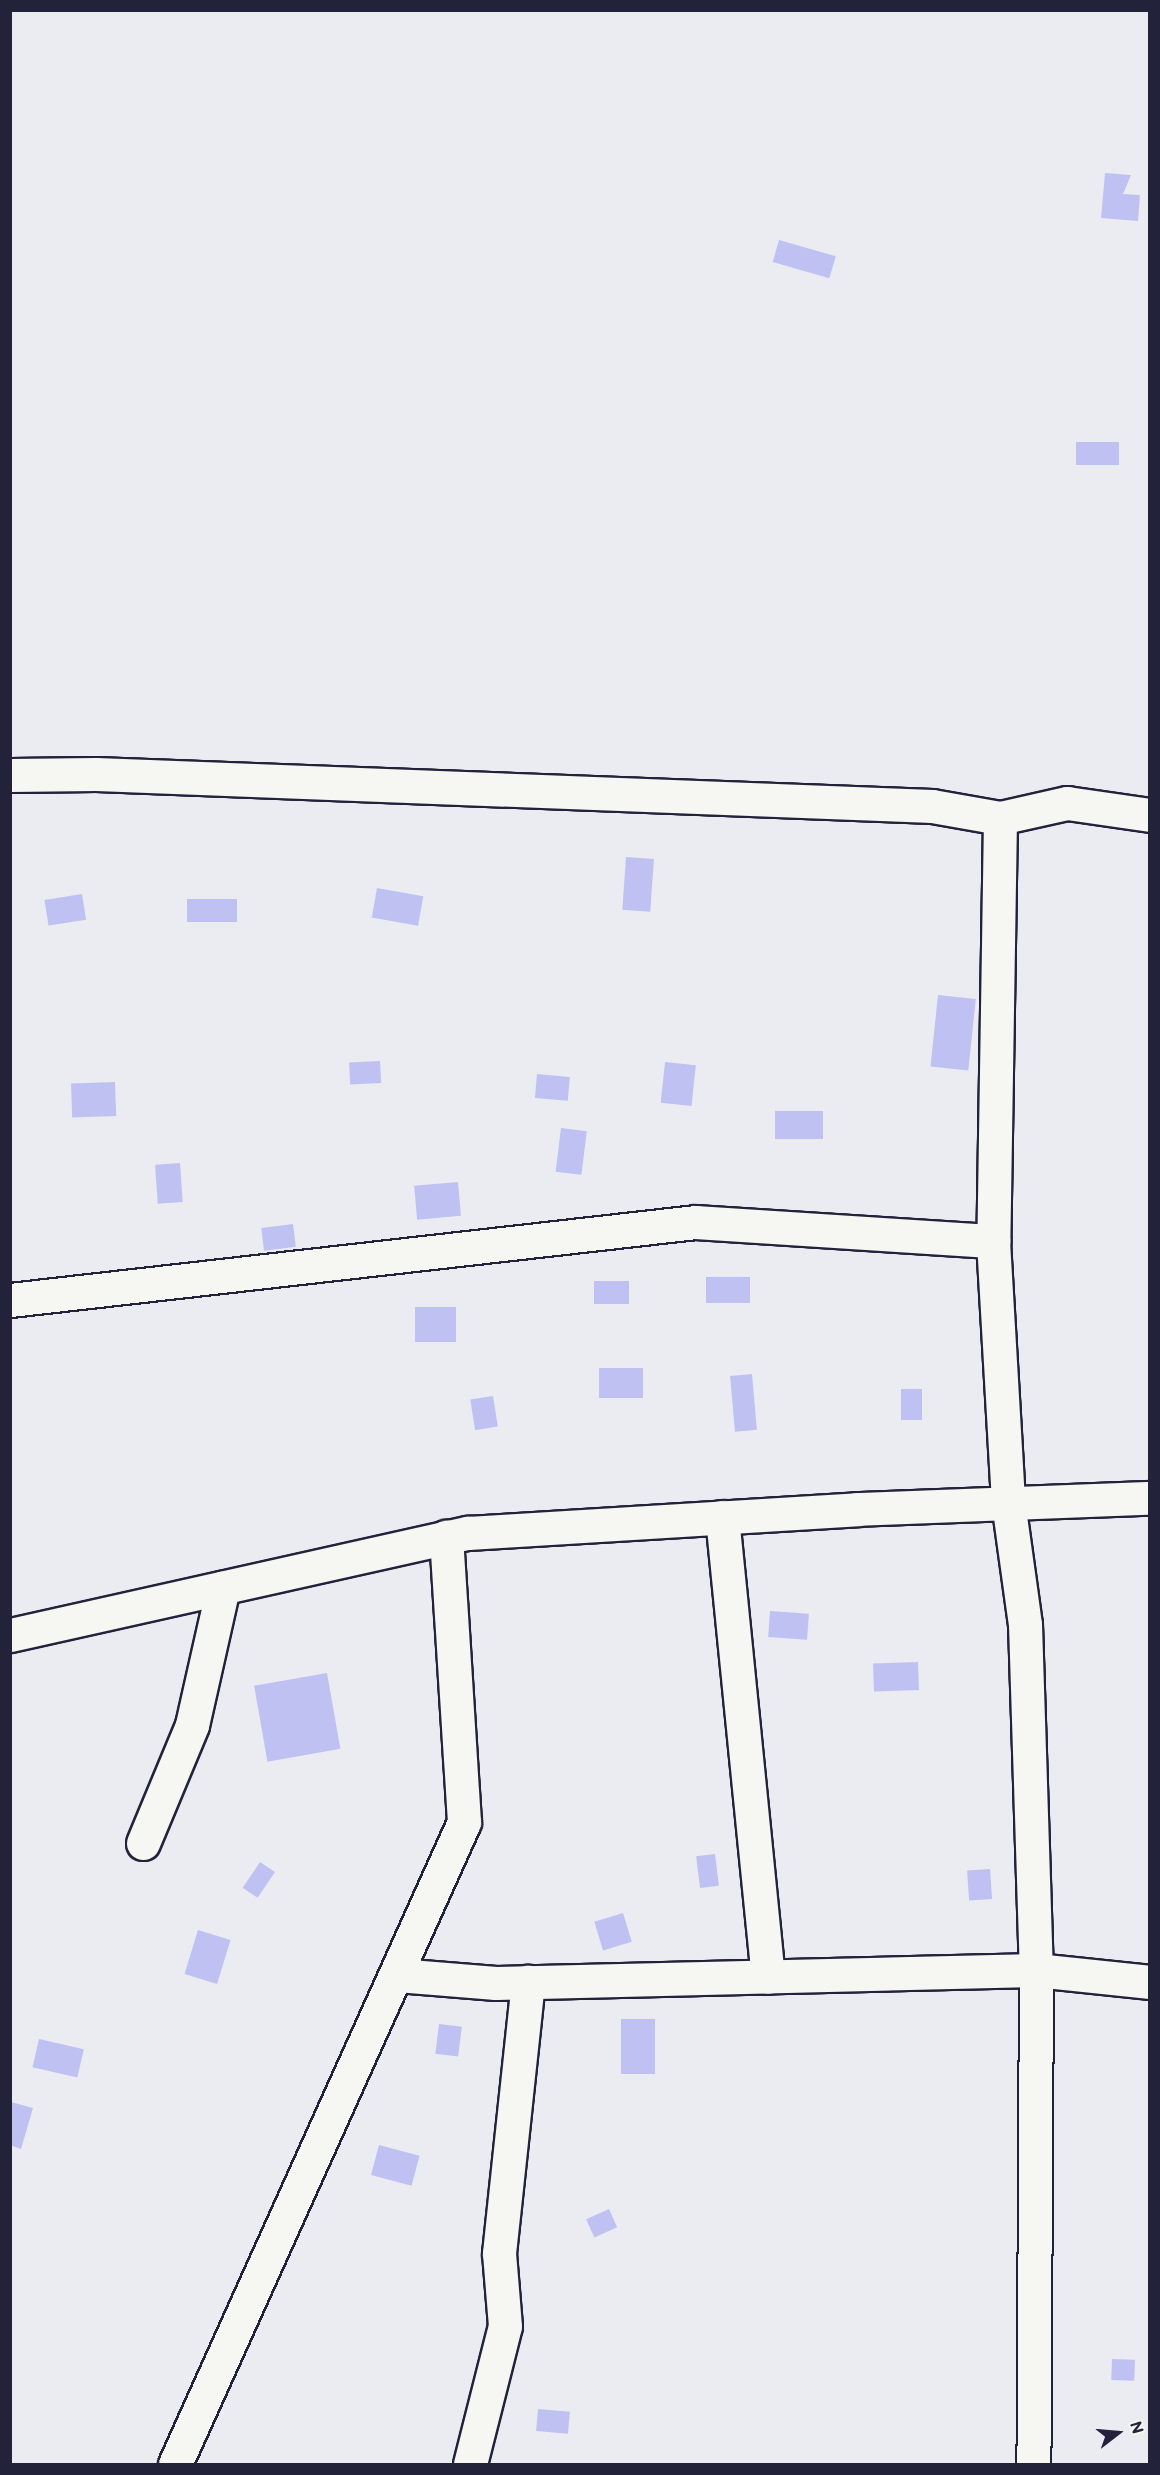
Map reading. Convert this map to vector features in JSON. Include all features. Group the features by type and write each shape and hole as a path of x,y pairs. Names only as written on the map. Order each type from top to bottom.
{"street":[{"path":"10,775 96,774 873,803 932,806 1000,818 1068,803 1149,815"},
{"path":"1000,818 993,1241 1008,1502 1025,1624 1036,1970 1033,2464"},
{"path":"10,1300 696,1222 993,1241"},
{"path":"10,1635 468,1533 1008,1502 1149,1498"},
{"path":"722,1517 768,1977"},
{"path":"175,2464 464,1822 446,1538"},
{"path":"144,1843 192,1725 223,1587"},
{"path":"397,1975 496,1983 1036,1970 1149,1982"},
{"path":"470,2464 505,2326 499,2253 528,1982"}],"building":[{"path":"1105,173 1131,175 1123,194 1140,195 1138,221 1101,218"},
{"path":"779,240 836,256 829,278 773,262"},
{"path":"1076,442 1119,442 1119,465 1076,465"},
{"path":"626,857 654,859 650,912 622,910"},
{"path":"377,888 423,896 418,926 372,918"},
{"path":"82,894 86,920 49,926 44,900"},
{"path":"187,899 237,899 237,922 187,922"},
{"path":"938,995 976,999 968,1071 930,1067"},
{"path":"380,1061 381,1083 350,1085 349,1063"},
{"path":"665,1062 696,1065 692,1106 661,1103"},
{"path":"537,1074 570,1077 568,1101 535,1098"},
{"path":"115,1082 116,1116 72,1118 71,1084"},
{"path":"775,1111 823,1111 823,1139 775,1139"},
{"path":"561,1128 587,1131 581,1175 556,1172"},
{"path":"180,1163 183,1202 158,1204 155,1165"},
{"path":"458,1182 461,1216 417,1220 414,1186"},
{"path":"293,1224 296,1247 264,1251 261,1228"},
{"path":"706,1277 750,1277 750,1303 706,1303"},
{"path":"594,1281 629,1281 629,1304 594,1304"},
{"path":"415,1307 456,1307 456,1342 415,1342"},
{"path":"599,1368 643,1368 643,1398 599,1398"},
{"path":"752,1374 757,1430 735,1432 730,1376"},
{"path":"901,1389 922,1389 922,1420 901,1420"},
{"path":"493,1396 498,1427 475,1430 470,1400"},
{"path":"770,1611 809,1614 807,1640 768,1637"},
{"path":"918,1662 919,1690 874,1692 873,1664"},
{"path":"327,1673 340,1749 267,1762 254,1686"},
{"path":"715,1854 719,1886 700,1888 696,1856"},
{"path":"260,1862 275,1872 258,1898 243,1888"},
{"path":"990,1869 992,1899 969,1901 967,1871"},
{"path":"623,1913 632,1942 603,1950 594,1922"},
{"path":"198,1930 231,1940 217,1984 185,1974"},
{"path":"621,2019 655,2019 655,2074 621,2074"},
{"path":"439,2024 462,2027 458,2057 435,2054"},
{"path":"39,2039 84,2049 77,2078 32,2067"},
{"path":"11,2102 33,2108 21,2149 10,2145"},
{"path":"379,2145 420,2156 412,2186 371,2175"},
{"path":"609,2209 617,2227 594,2237 586,2219"},
{"path":"1112,2359 1135,2360 1134,2381 1111,2380"},
{"path":"538,2409 570,2412 568,2434 536,2431"}]}
